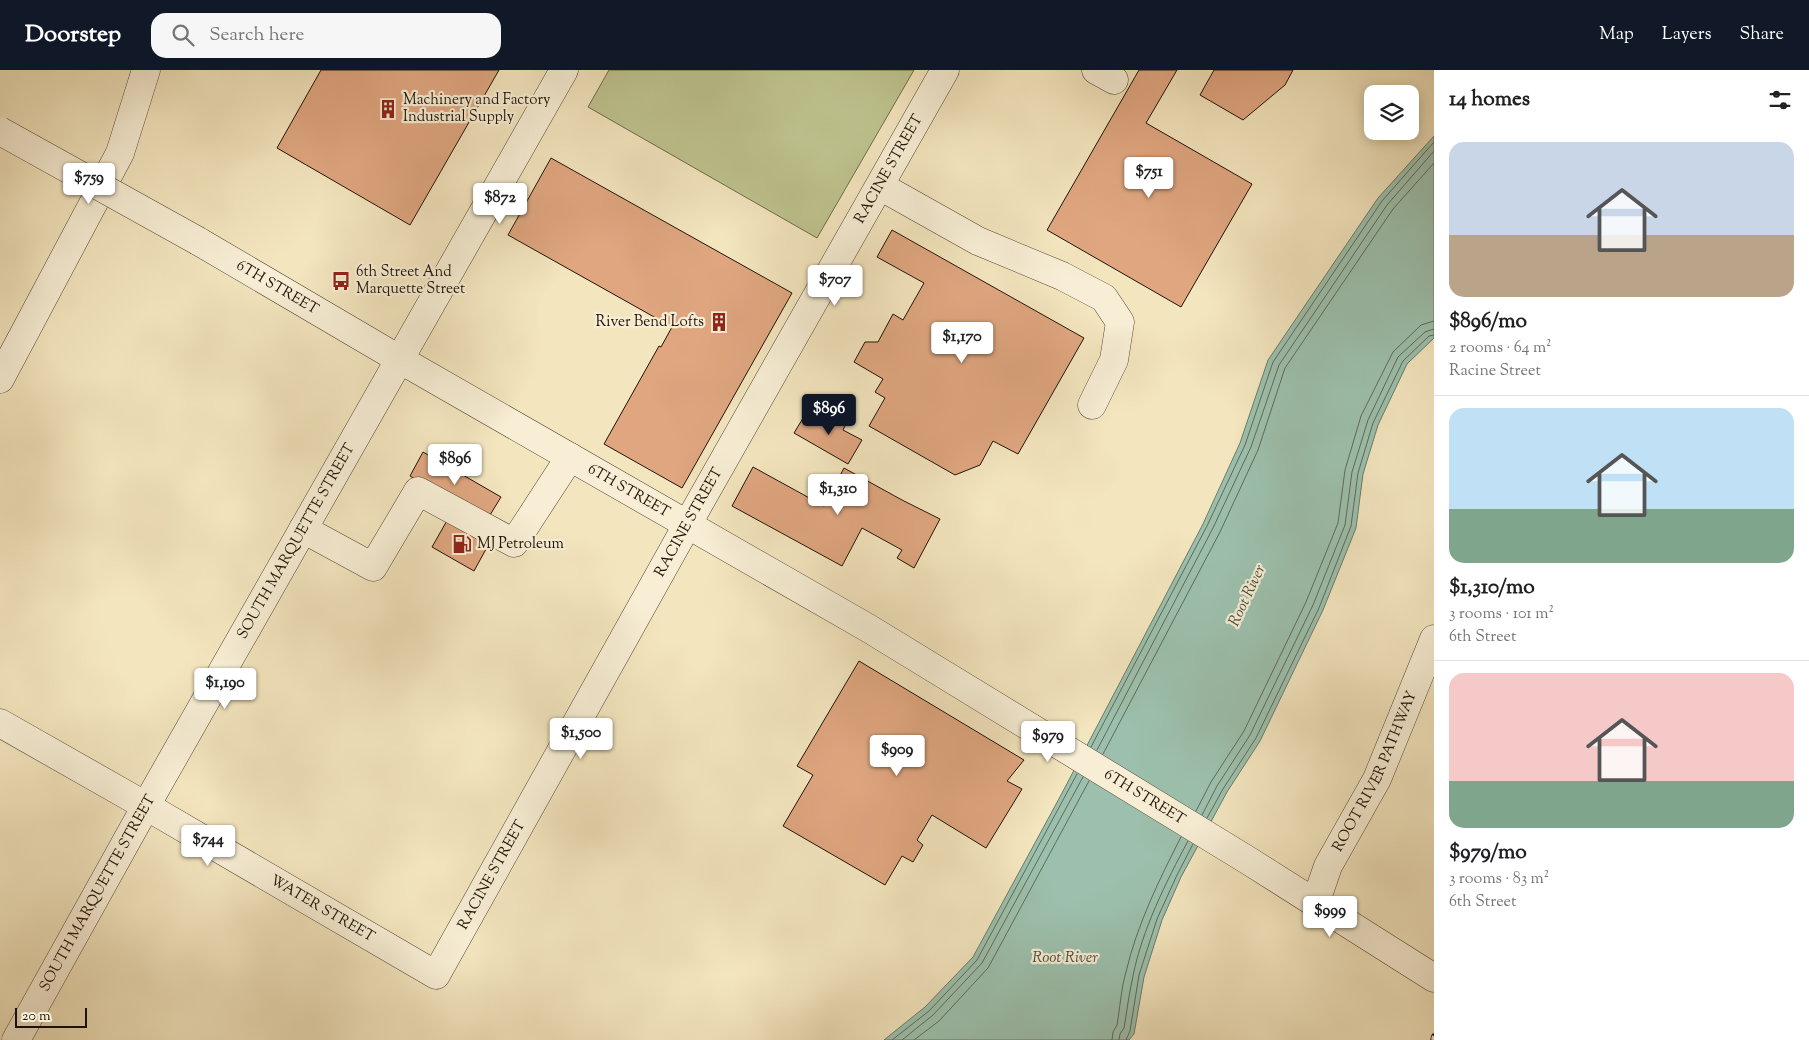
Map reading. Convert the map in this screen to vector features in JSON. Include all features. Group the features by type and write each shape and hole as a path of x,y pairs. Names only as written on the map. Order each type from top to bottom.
{"street":[{"path":"0,379 120,153 146,70"},
{"name":"SOUTH MARQUETTE STREET","path":"16,1040 146,806 564,70"},
{"name":"RACINE STREET","path":"436,975 945,70"},
{"name":"6TH STREET","path":"0,131 198,241 399,359 868,628 1249,861 1434,978"},
{"path":"880,186 978,241 1062,276 1104,298 1120,322 1114,360 1092,405"},
{"path":"303,529 373,567 418,491 514,544 570,457"},
{"name":"ROOT RIVER PATHWAY","path":"1315,904 1328,866 1376,779 1434,639"},
{"name":"WATER STREET","path":"0,723 436,975"}],"shaded area":[{"path":"609,70 914,70 817,238 588,107"}],"water":[{"name":"Root River","path":"1434,136 1434,338 1407,364 1378,425 1363,474 1356,528 1323,610 1260,741 1227,792 1181,877 1162,920 1144,977 1134,1034 1129,1040 884,1040 925,1007 973,957 1061,795 1203,524 1240,443 1268,360 1378,198"}],"building":[{"name":"Machinery and Factory Industrial Supply","path":"321,70 499,70 410,225 277,148"},
{"path":"1139,70 1177,70 1146,123 1252,184 1181,307 1047,230"},
{"path":"1214,70 1293,70 1285,85 1243,120 1200,95"},
{"name":"River Bend Lofts","path":"551,158 792,293 682,488 604,444 659,346 661,347 672,327 508,235"},
{"path":"892,230 1084,338 1018,454 993,441 980,465 955,475 869,426 885,398 875,392 883,379 854,362 865,342 878,342 893,314 903,320 924,283 877,257"},
{"path":"808,410 826,420 829,414 846,424 843,430 862,440 848,464 794,433"},
{"path":"423,452 501,497 487,520 410,476"},
{"path":"753,467 824,506 844,468 940,519 914,568 897,558 902,550 862,528 842,566 732,506"},
{"name":"MJ Petroleum","path":"449,517 491,540 474,571 432,547"},
{"path":"859,661 1024,760 1007,781 1022,789 986,848 932,815 917,840 923,845 913,862 902,856 885,885 783,826 813,775 797,766"}],"railway":[{"path":"1433,1040 1434,1036"}],"place":[{"name":"Machinery and Factory Industrial Supply","path":"388,109"},
{"name":"6th Street And Marquette Street","path":"341,281"},
{"name":"River Bend Lofts","path":"719,322"},
{"name":"MJ Petroleum","path":"462,544"}]}
